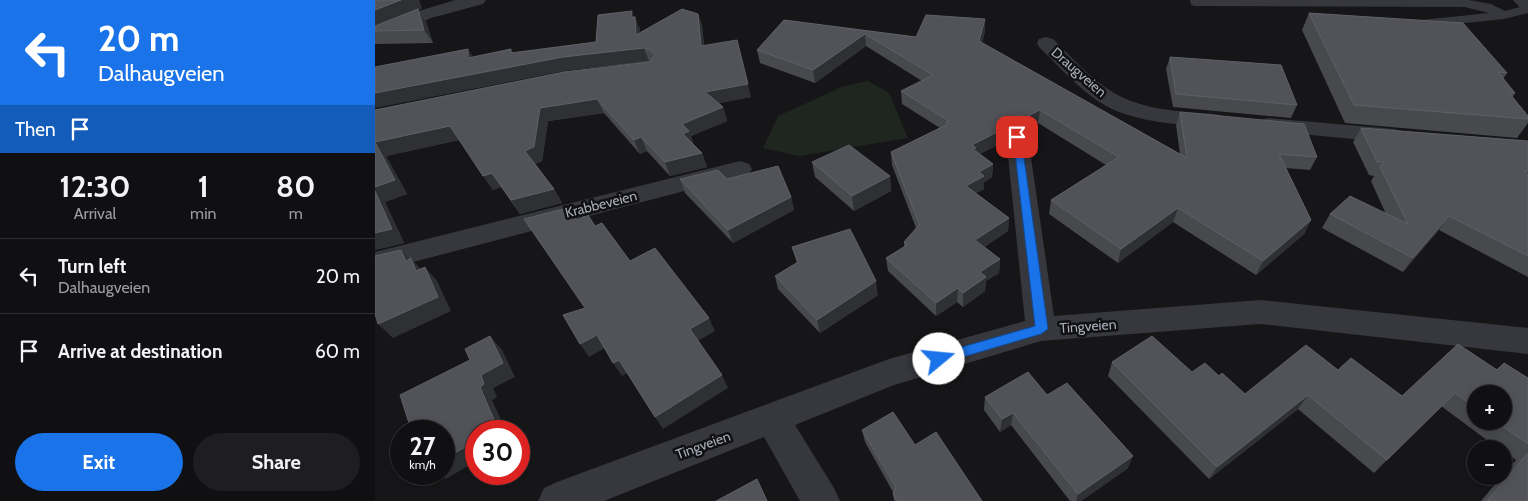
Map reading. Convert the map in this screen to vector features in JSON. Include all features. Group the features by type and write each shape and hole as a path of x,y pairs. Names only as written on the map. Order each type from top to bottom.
{"street":[{"path":"375,36 407,20 448,6 477,0"},
{"path":"1522,0 1528,8"},
{"name":"Draugveien","path":"1046,43 1083,78 1114,102 1144,111 1176,117 1410,138"},
{"path":"1017,137 1041,329"},
{"name":"Krabbeveien","path":"375,262 740,169"},
{"name":"Tingveien","path":"557,501 773,420 889,373 1041,329 1260,312 1528,341"},
{"path":"773,420 821,501"}],"lane":[{"path":"1195,2 1465,3 1487,7 1504,15"},
{"path":"1401,26 1504,15 1528,8"}],"shaded area":[{"path":"868,81 889,93 908,138 799,156 763,148 778,116 844,86"}],"building":[{"path":"375,0 401,0 375,10"},
{"path":"418,9 424,30 375,31 375,26"},
{"path":"682,9 698,14 701,46 737,40 748,84 705,92 723,107 682,124 689,131 683,134 702,153 665,162 641,137 634,140 597,99 540,108 534,147 525,151 554,189 511,200 492,173 483,176 450,126 375,142 375,110 564,72 650,62 655,55 651,50 644,48 563,57 375,93 375,67 468,49 468,58 511,49 511,53 596,42 598,15 632,11 631,17 635,17 636,35"},
{"path":"1309,13 1463,23 1507,73 1498,72 1515,93 1509,93 1528,116 1528,119 1354,105"},
{"path":"926,15 985,19 979,41 1187,158 1180,112 1304,124 1317,157 1279,154 1311,220 1263,261 1178,208 1121,249 1051,200 1119,157 1040,110 1026,117 1018,115 1010,117 1005,123 1005,128 972,145 976,148 973,149 993,164 979,172 984,176 966,186 1009,218 975,240 1000,259 980,272 986,277 963,293 958,288 936,303 886,258 907,245 904,242 920,226 891,152 948,124 946,122 949,121 901,91 933,75 865,34 813,70 757,50 784,20 916,37"},
{"path":"1170,57 1281,65 1297,105 1176,94"},
{"path":"1361,128 1528,141 1528,172 1524,171 1528,176 1528,256 1449,216 1413,258 1330,214 1350,196 1408,224 1380,167 1384,162 1377,162"},
{"path":"375,142 395,180 375,187"},
{"path":"849,145 890,176 852,196 812,162"},
{"path":"778,166 791,197 728,230 680,179 718,170 727,179"},
{"path":"375,191 392,229 375,233"},
{"path":"567,208 577,220 588,215 595,226 602,223 630,261 655,248 709,318 690,329 722,375 655,417 619,360 613,363 597,335 580,344 563,315 585,308 524,219"},
{"path":"850,229 876,281 817,320 775,276 798,262 792,247"},
{"path":"401,250 406,261 411,258 416,271 425,267 438,297 378,324 375,314 375,256"},
{"path":"490,336 503,363 481,375 484,384 480,387 494,420 465,420 465,447 455,453 455,420 408,420 400,395 470,360 465,349"},
{"path":"1152,336 1192,372 1205,363 1219,376 1222,373 1245,394 1306,345 1338,370 1351,358 1402,396 1458,344 1497,370 1504,363 1528,378 1528,444 1508,430 1512,430 1512,385 1467,385 1467,402 1455,393 1387,460 1308,395 1217,467 1112,362"},
{"path":"1028,372 1047,395 1067,383 1133,456 1078,494 1013,413 1002,419 985,397"},
{"path":"893,412 915,445 936,432 982,501 897,501 893,494 896,487 862,430"},
{"path":"1528,453 1528,501 1487,501 1501,485 1512,485 1512,472"},
{"path":"757,479 767,501 716,501"}],"route":[{"path":"939,359 1041,329 1017,137"}]}
